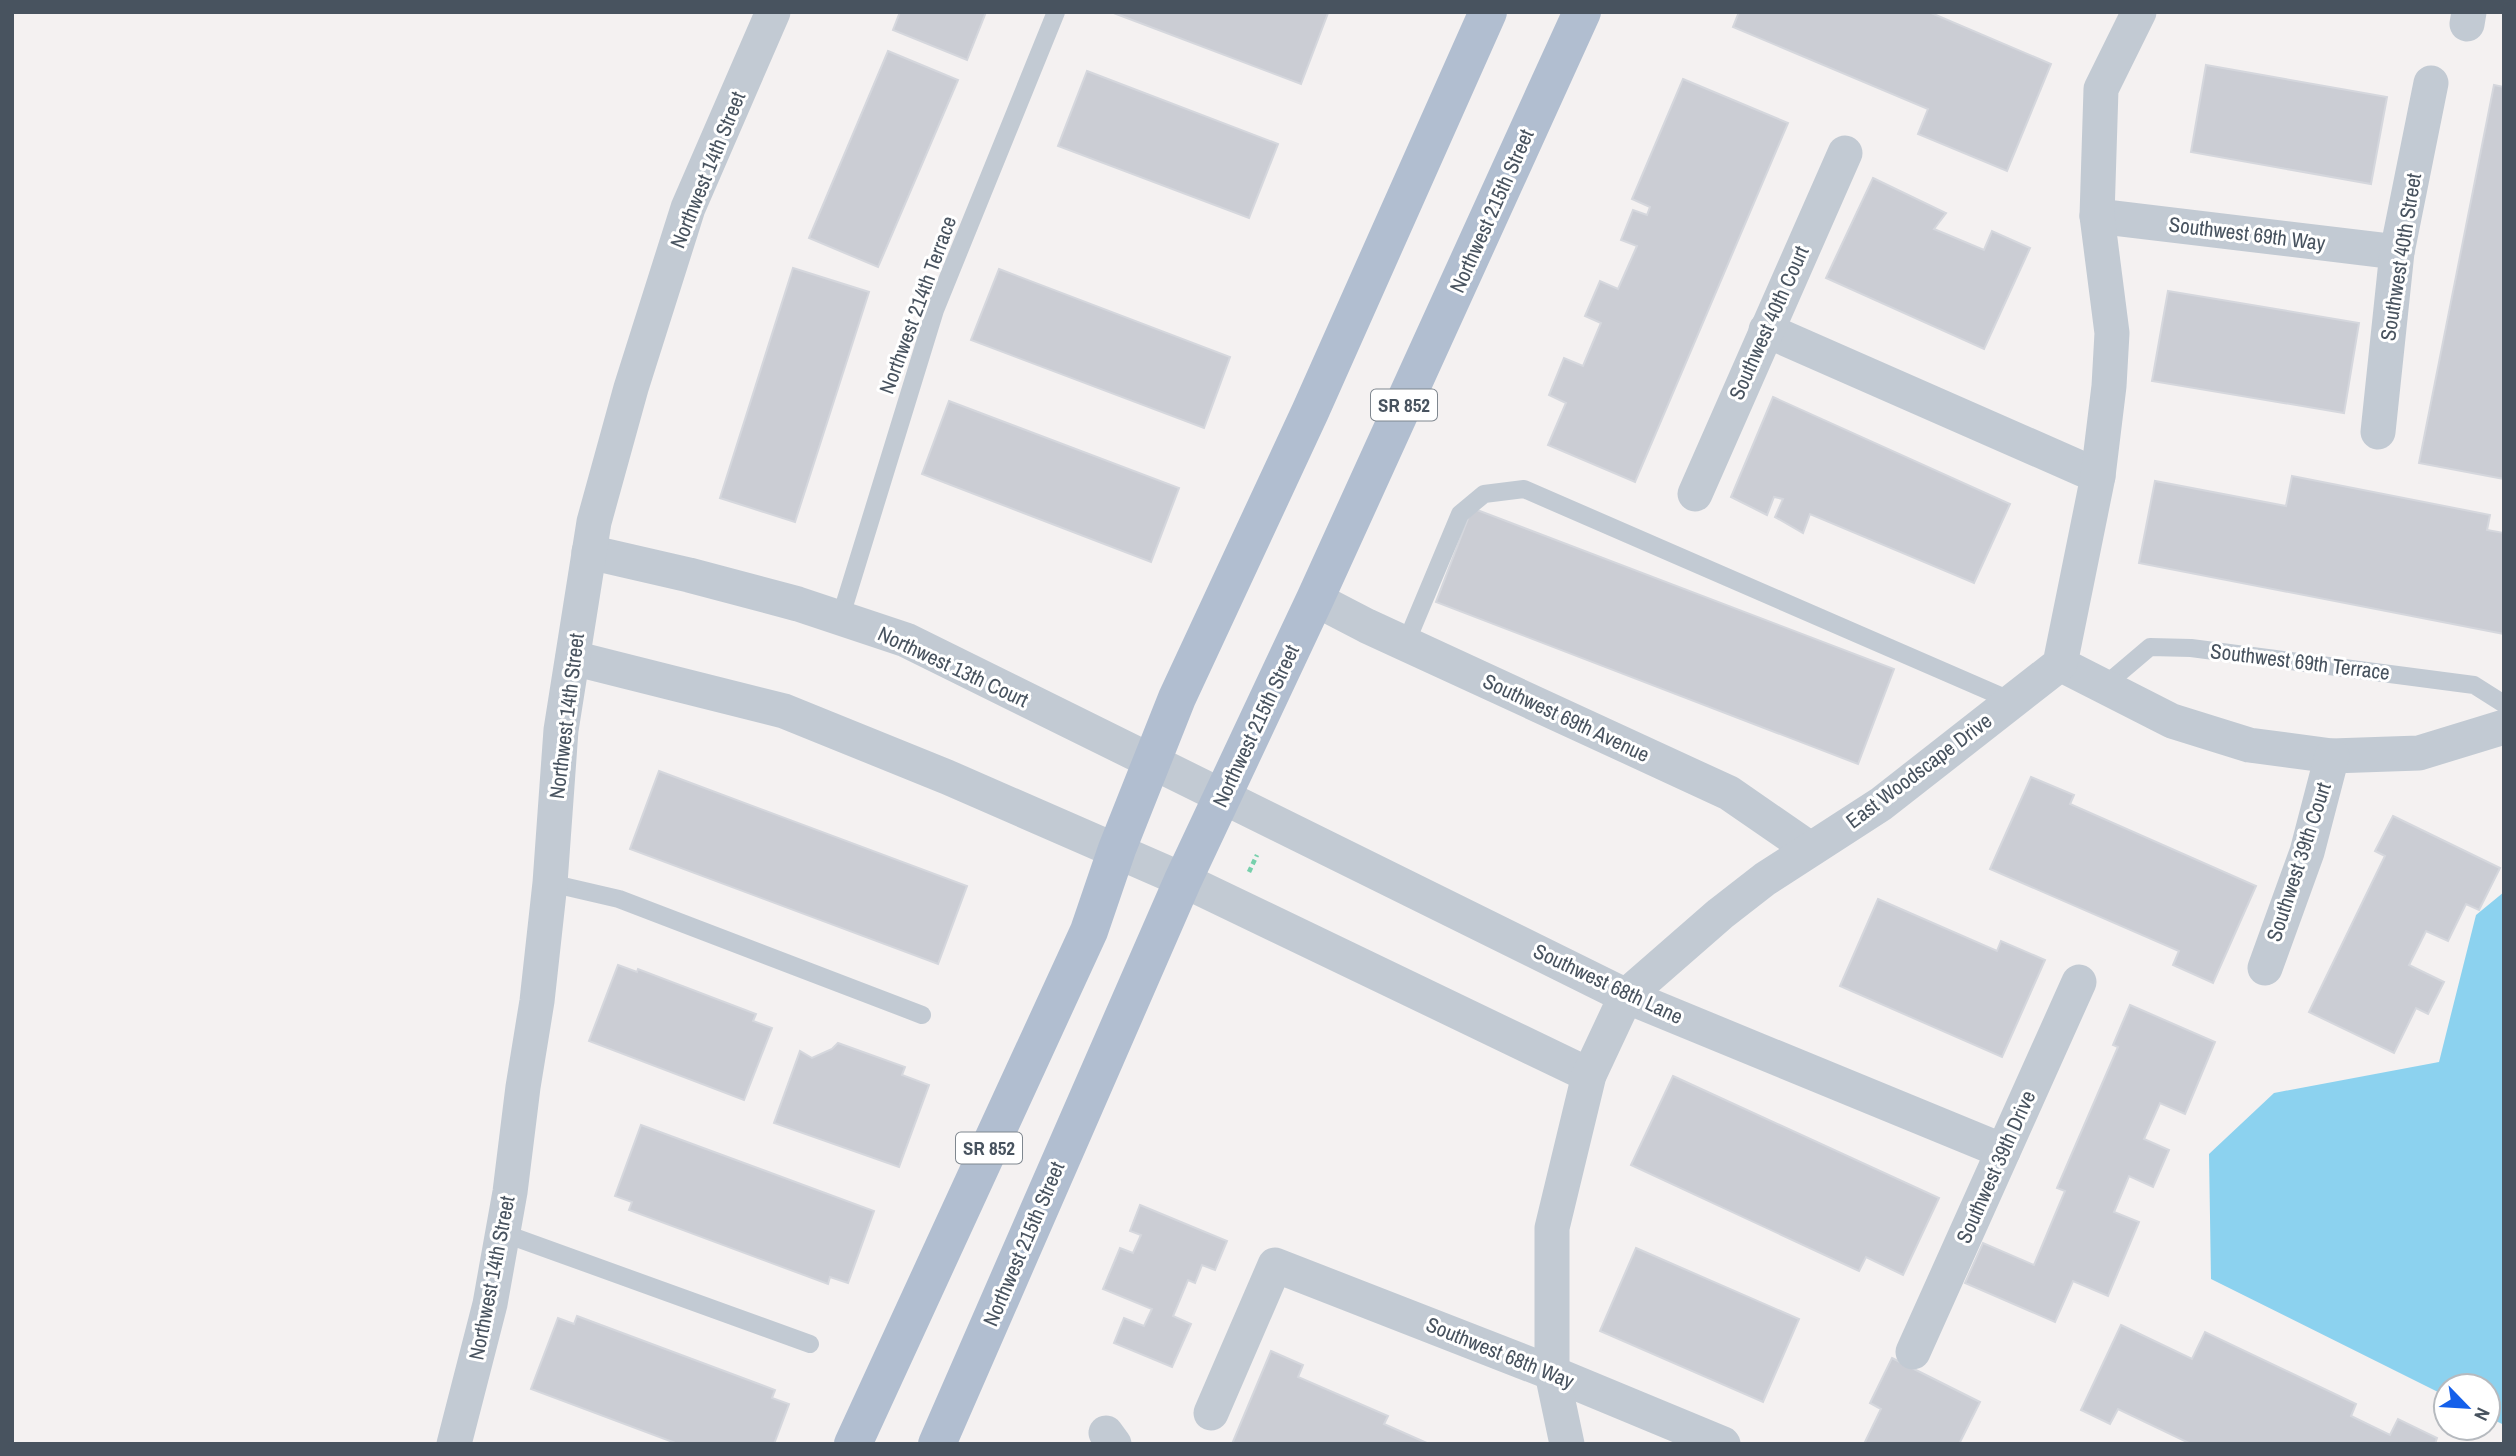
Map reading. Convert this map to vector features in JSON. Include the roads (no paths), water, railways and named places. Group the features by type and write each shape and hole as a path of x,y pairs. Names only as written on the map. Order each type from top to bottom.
{"main road":[{"name":"SR 852","path":"853,1444 1089,931 1117,849 1177,698 1310,412 1488,12"},
{"name":"Northwest 215th Street","path":"937,1444 1183,880 1315,599 1582,12"}],"street":[{"name":"Northwest 14th Street","path":"454,1444 490,1304 503,1233 537,1001 550,883 561,730 594,522 631,388 688,208 773,12"},
{"path":"2128,15 2101,89 2097,215 2112,333 2109,386 2098,476 2060,664 2172,721 2249,746 2332,757 2419,753 2504,727"},
{"name":"Southwest 40th Street","path":"2378,432 2397,252 2431,83"},
{"name":"Southwest 40th Court","path":"1695,494 1845,153"},
{"name":"Southwest 69th Way","path":"2097,215 2397,252"},
{"path":"1766,330 2098,476"},
{"name":"Northwest 13th Court","path":"590,552 798,604 906,640 1222,797"},
{"name":"Southwest 69th Avenue","path":"1315,599 1729,793 1810,849"},
{"path":"573,658 784,711 1117,849 1589,1075"},
{"name":"East Woodscape Drive","path":"1567,1444 1552,1373 1552,1228 1589,1075 1626,996 1720,914 1765,879 1881,804 2060,664"},
{"name":"Southwest 39th Court","path":"2265,968 2307,852 2332,757"},
{"name":"Southwest 68th Lane","path":"1222,797 1626,996 2003,1151"},
{"name":"Southwest 39th Drive","path":"1913,1352 2079,982"},
{"name":"Southwest 68th Way","path":"1211,1413 1275,1265 1552,1373 1723,1444"}],"lane":[{"name":"Northwest 214th Terrace","path":"840,619 935,310 1056,12"},
{"path":"1406,643 1460,514 1484,494 1524,489 2012,701"},
{"name":"Southwest 69th Terrace","path":"2104,686 2150,647 2191,648 2474,685 2504,704"},
{"path":"550,883 620,899 922,1015"},
{"path":"503,1233 810,1345"}],"water":[{"path":"2504,892 2504,1425 2502,1372 2432,1372 2432,1389 2211,1279 2209,1154 2274,1093 2439,1062 2476,915"}]}
